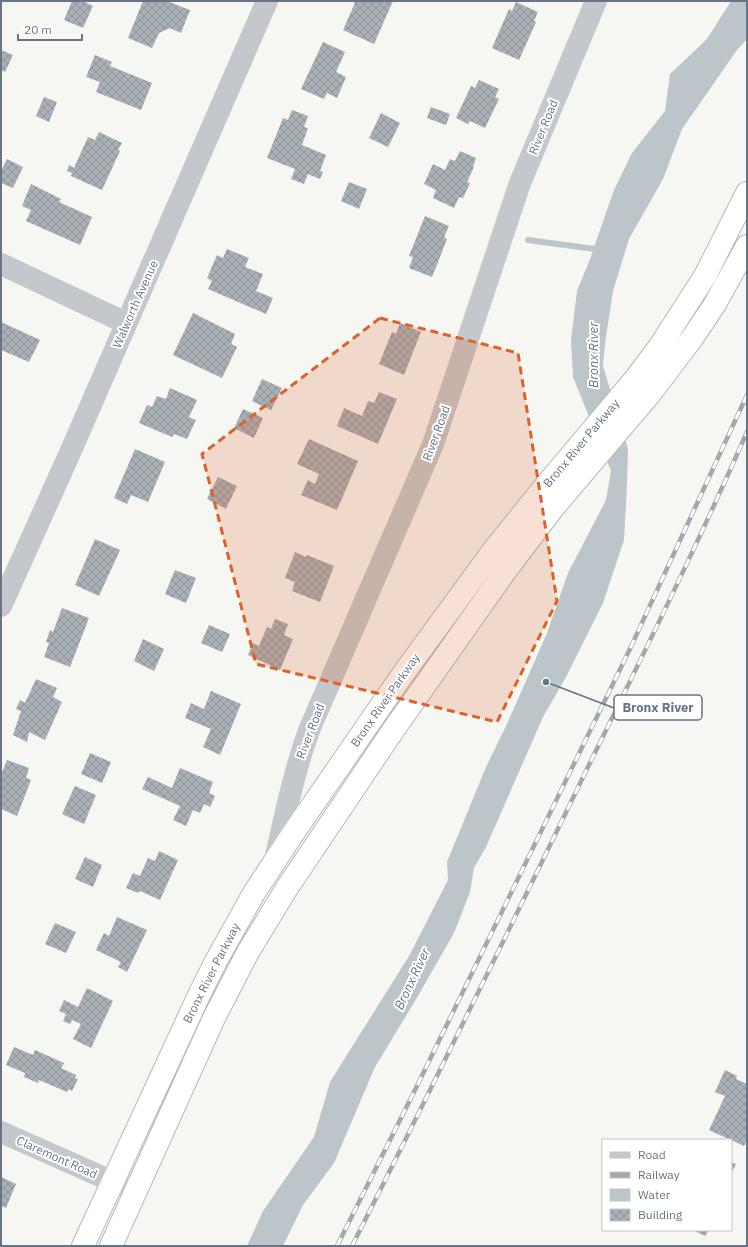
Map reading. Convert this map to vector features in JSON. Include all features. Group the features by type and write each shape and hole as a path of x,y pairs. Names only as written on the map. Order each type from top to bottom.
{"highway":[{"name":"Bronx River Parkway","path":"83,1246 114,1182 169,1058 216,961 254,893 360,736 428,639 493,551 616,402 660,346 690,301 747,193"},
{"name":"Bronx River Parkway","path":"111,1246 214,1018 248,952 287,888 394,729 504,574 554,508 649,396 692,338 715,304 747,246"}],"street":[{"name":"Walworth Avenue","path":"1,606 69,455 267,1"},
{"name":"River Road","path":"274,863 292,784 300,755 310,728 433,444 520,183 596,1"},
{"path":"1,264 126,324"},
{"name":"Claremont Road","path":"1,1132 136,1192"}],"highlighted area":[{"path":"380,318 518,353 557,601 497,722 256,664 202,454"}],"water":[{"path":"731,1 747,1 747,39 737,50 682,129 663,179 629,239 613,291 603,366 628,449 627,484 624,540 603,603 566,677 543,717 486,847 474,868 470,892 454,933 375,1067 334,1163 303,1205 283,1246 247,1246 263,1211 314,1137 330,1082 409,956 448,880 447,862 486,767 507,724 547,633 568,573 606,500 611,471 573,377 571,340 577,291 614,190 632,153 665,111 670,74 707,39"}],"building":[{"path":"72,1 83,1 93,6 83,28 64,20"},
{"path":"143,1 167,1 190,10 181,33 170,28 159,33 152,48 128,38"},
{"path":"351,1 393,1 374,44 343,30 355,3"},
{"path":"516,2 538,12 534,21 536,22 519,60 492,48 509,9 512,11"},
{"path":"323,42 345,52 336,72 346,77 337,98 327,93 324,99 301,89"},
{"path":"1,50 13,55 5,72 1,70"},
{"path":"95,55 112,62 110,66 152,83 141,110 96,92 100,82 86,77"},
{"path":"479,80 499,89 495,97 499,99 485,128 470,121 468,124 456,118 471,86 475,88"},
{"path":"44,97 57,102 49,122 36,116"},
{"path":"431,107 450,114 446,125 427,118"},
{"path":"292,110 308,116 304,127 308,128 302,145 326,155 320,171 323,172 320,179 308,174 304,184 291,179 295,169 267,158 283,118 288,120"},
{"path":"381,113 400,123 388,147 369,138"},
{"path":"99,132 122,143 118,150 120,151 102,190 71,176 72,173 67,171 69,165 74,168 88,137 95,140"},
{"path":"460,151 476,158 474,167 467,182 470,183 463,198 459,197 454,208 433,198 436,190 424,184 433,164 445,170 450,159 455,161"},
{"path":"7,159 23,167 13,188 1,183 1,171"},
{"path":"349,182 367,189 359,209 341,201"},
{"path":"31,184 61,199 59,202 92,217 80,245 26,221 31,210 22,206"},
{"path":"425,216 449,226 444,237 447,239 432,277 409,268 413,257 409,256"},
{"path":"227,249 249,258 245,267 263,274 256,291 273,298 266,314 208,289 212,281 207,278 217,255 223,258"},
{"path":"193,313 235,334 231,344 237,347 222,378 173,355"},
{"path":"1,322 40,340 29,362 1,350"},
{"path":"400,323 421,332 404,375 379,364 392,332 396,334"},
{"path":"262,379 282,388 271,410 252,401"},
{"path":"170,388 197,400 189,417 196,420 187,439 174,434 172,437 139,423 147,405 152,407 157,396 166,399"},
{"path":"379,392 397,399 378,444 337,426 344,408 362,416 368,401 374,403"},
{"path":"243,409 263,418 254,438 234,428"},
{"path":"309,439 358,461 337,510 301,495 308,480 315,484 319,474 297,464"},
{"path":"135,449 165,462 148,502 131,495 127,504 114,498"},
{"path":"218,477 237,486 226,509 207,499"},
{"path":"95,539 120,550 99,596 75,585"},
{"path":"295,552 306,557 307,555 334,566 320,602 292,591 295,582 285,578"},
{"path":"175,570 196,578 186,603 165,594"},
{"path":"62,608 89,618 70,667 44,657 49,643 46,642 50,630 53,632"},
{"path":"275,619 288,624 284,635 293,639 280,670 248,655 253,643 259,646 267,627 271,629"},
{"path":"209,625 230,634 222,652 201,643"},
{"path":"143,639 164,649 154,671 134,661"},
{"path":"36,679 57,688 53,697 62,702 45,740 29,732 27,742 13,735 21,711 16,709 20,700 25,703"},
{"path":"211,691 241,704 220,755 203,747 211,729 185,718 191,703 204,709"},
{"path":"90,753 111,762 102,783 81,774"},
{"path":"7,760 29,768 26,778 31,780 17,816 1,809 1,775"},
{"path":"180,768 213,782 209,793 215,796 210,807 204,804 200,813 193,810 186,826 173,820 180,806 142,789 148,777 172,788"},
{"path":"75,786 96,795 84,824 62,814"},
{"path":"159,851 178,860 160,900 140,891 138,893 126,888 133,873 140,876 148,858 155,861"},
{"path":"85,857 102,865 93,887 75,879"},
{"path":"117,917 147,930 127,972 118,967 121,962 96,950 104,933 109,936"},
{"path":"55,923 76,932 66,953 45,944"},
{"path":"87,988 113,1001 91,1048 73,1039 81,1024 72,1020 70,1024 63,1021 66,1014 59,1011 64,1000 78,1007"},
{"path":"14,1047 33,1055 35,1050 64,1063 61,1068 76,1075 75,1078 78,1079 72,1091 69,1089 67,1092 39,1080 38,1083 24,1077 25,1073 6,1065"},
{"path":"725,1070 737,1076 736,1079 747,1084 747,1140 744,1146 732,1141 732,1139 729,1139 709,1130 725,1096 715,1092"},
{"path":"732,1162 736,1164 732,1172"},
{"path":"1,1177 16,1184 6,1208 1,1206"},
{"path":"695,1231 708,1231 705,1236"}],"waterway":[{"path":"528,240 602,250"}],"railway":[{"path":"337,1246 414,1092 629,651 747,395"},
{"path":"352,1246 471,1008 649,643 709,517 747,432"}],"place":[{"name":"Bronx River","path":"546,682"}]}
